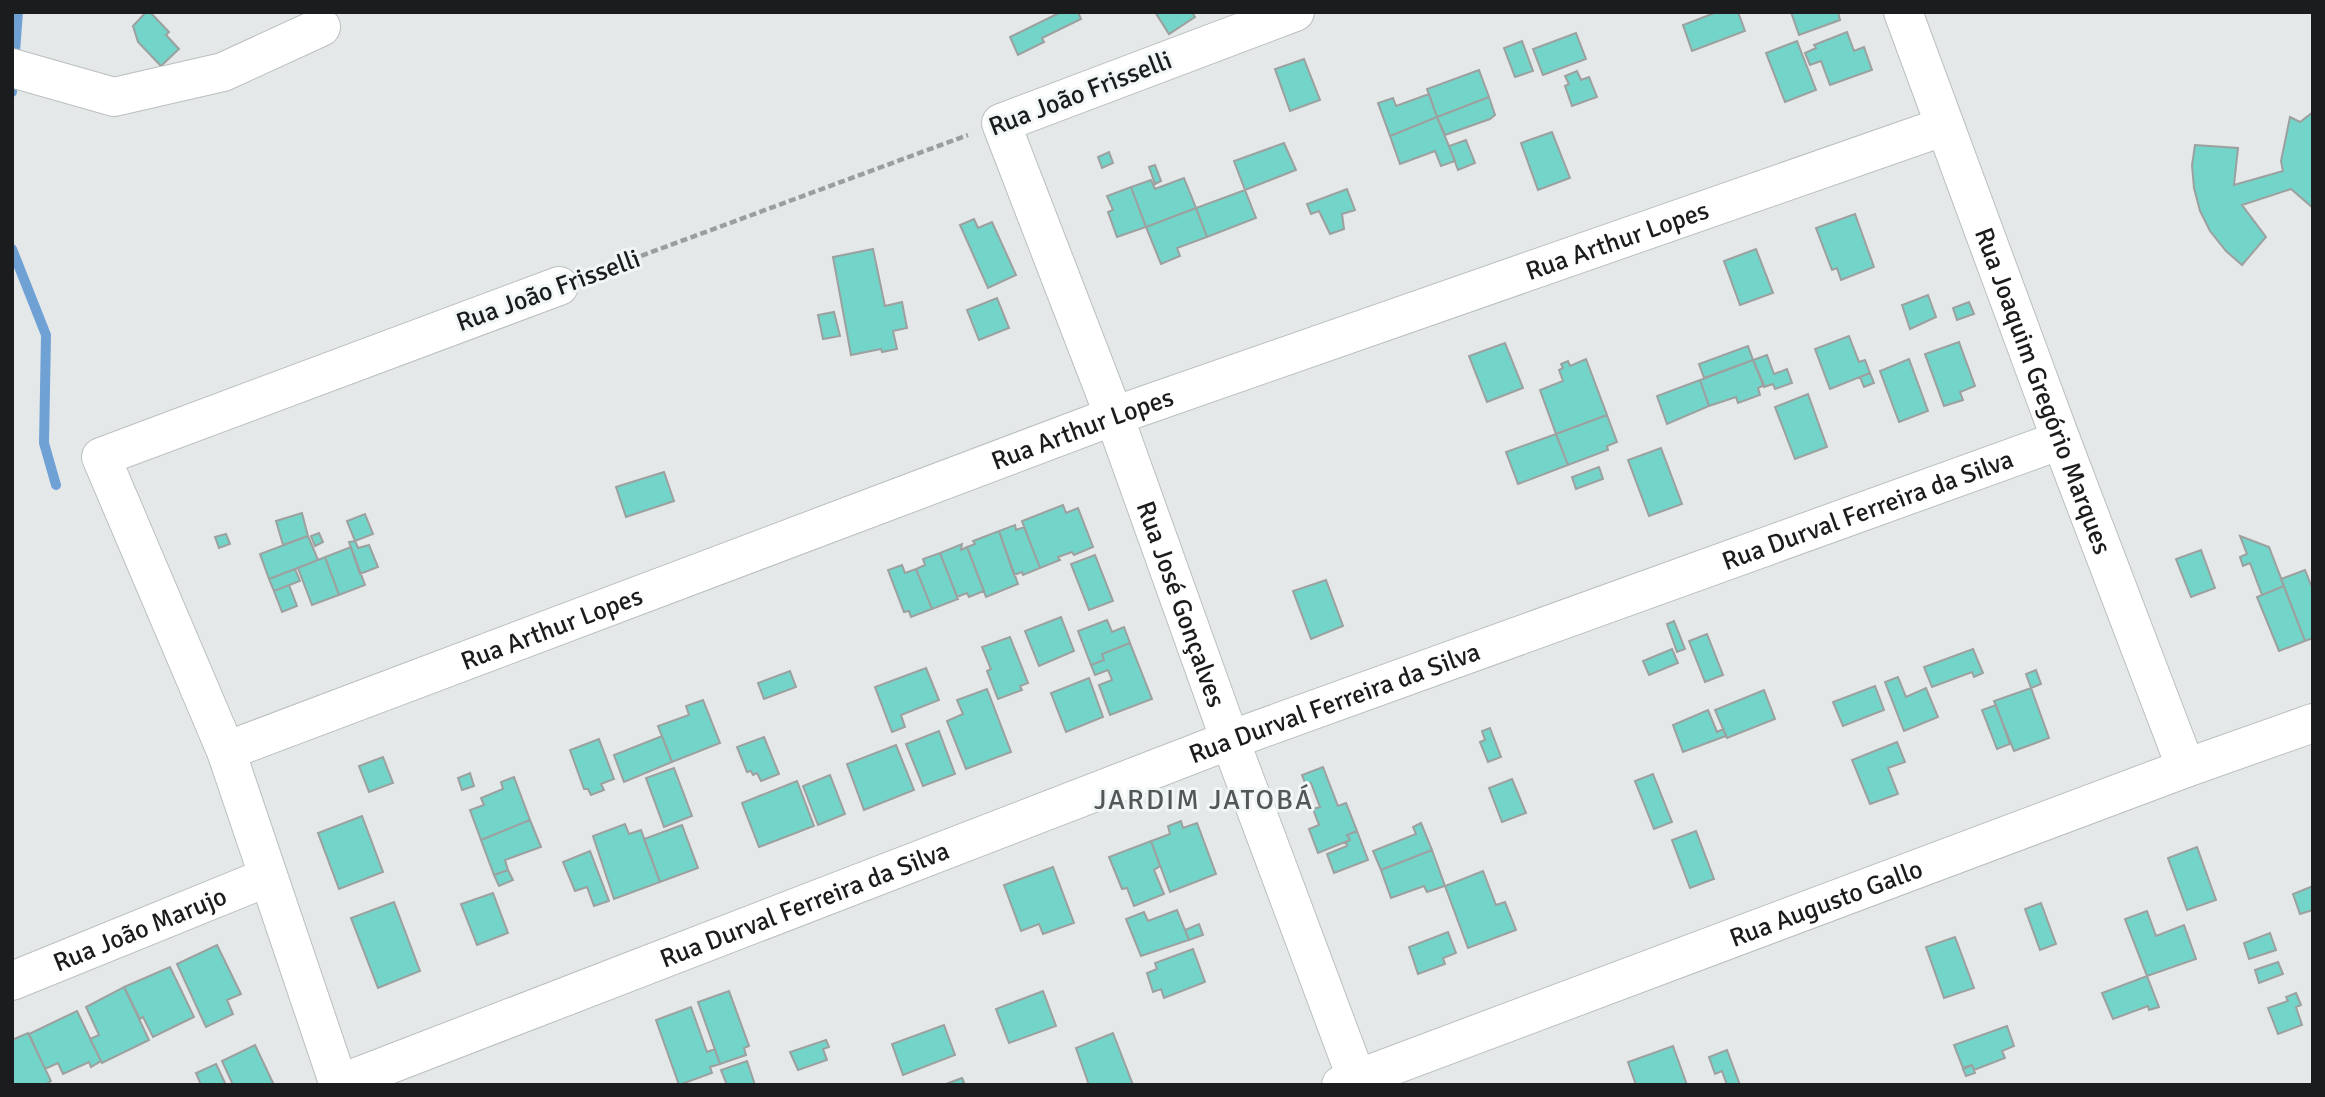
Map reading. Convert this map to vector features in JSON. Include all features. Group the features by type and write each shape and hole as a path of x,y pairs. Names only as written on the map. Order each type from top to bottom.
{"street":[{"name":"Rua João Frisselli","path":"1001,123 1295,12"},
{"name":"Rua Joaquim Gregório Marques","path":"1903,12 2186,768"},
{"path":"12,68 114,97 223,72 321,27"},
{"name":"Rua José Gonçalves","path":"1001,123 1114,416 1352,1083"},
{"name":"Rua Arthur Lopes","path":"226,751 1114,416 1945,126"},
{"name":"Rua João Frisselli","path":"226,751 101,457 559,286"},
{"name":"Rua Durval Ferreira da Silva","path":"339,1085 1230,740 2061,440"},
{"name":"Rua Augusto Gallo","path":"1352,1083 2186,768 2313,723"},
{"path":"226,751 339,1085"},
{"name":"Rua João Marujo","path":"12,981 268,877"}],"path":[{"name":"Rua João Frisselli","path":"559,286 1001,123"}],"building":[{"path":"146,12 150,12 169,32 166,35 179,49 161,66 138,42 133,26"},
{"path":"1061,12 1078,12 1081,19 1042,38 1044,42 1018,55 1010,37"},
{"path":"1155,12 1192,12 1195,17 1169,34"},
{"path":"1717,12 1738,12 1745,31 1692,51 1683,25"},
{"path":"1791,12 1838,12 1840,20 1799,35"},
{"path":"1847,32 1854,51 1864,47 1872,70 1830,85 1821,61 1810,65 1805,53 1816,48 1814,45"},
{"path":"1576,33 1586,59 1543,75 1533,49"},
{"path":"1522,41 1533,71 1515,77 1504,48"},
{"path":"1797,41 1816,90 1785,102 1766,53"},
{"path":"1304,59 1320,100 1290,111 1275,69"},
{"path":"1479,70 1489,97 1437,117 1427,89"},
{"path":"1577,71 1581,80 1589,77 1597,97 1572,106 1565,86 1569,84 1565,76"},
{"path":"1429,94 1437,117 1390,136 1378,103 1393,98 1396,106"},
{"path":"1489,97 1495,115 1445,135 1437,117"},
{"path":"2313,112 2313,208 2291,189 2242,205 2266,237 2242,265 2210,231 2200,211 2192,165 2195,145 2238,148 2234,185 2283,171 2281,161 2290,117 2300,122"},
{"path":"1437,117 1455,161 1441,166 1435,151 1400,164 1390,136"},
{"path":"1552,132 1570,178 1538,190 1521,143"},
{"path":"1466,140 1475,163 1458,170 1449,146"},
{"path":"1284,143 1296,170 1245,190 1234,161"},
{"path":"1109,152 1113,163 1102,168 1098,157"},
{"path":"1155,165 1161,181 1155,184 1149,167"},
{"path":"1184,178 1196,208 1146,227 1131,187 1151,180 1155,189"},
{"path":"1131,187 1146,227 1117,237 1108,212 1113,210 1107,196"},
{"path":"1347,189 1355,210 1342,214 1344,229 1330,234 1319,211 1311,214 1307,204"},
{"path":"1245,190 1256,218 1207,237 1196,208"},
{"path":"1196,208 1207,237 1177,248 1180,256 1161,264 1146,227"},
{"path":"1855,214 1874,267 1841,280 1837,268 1832,270 1816,228"},
{"path":"974,219 978,228 992,222 1016,275 988,288 960,225"},
{"path":"873,249 885,306 902,302 907,328 893,331 897,349 851,355 833,257"},
{"path":"1756,249 1773,293 1740,305 1724,261"},
{"path":"1928,295 1936,317 1910,329 1902,305"},
{"path":"997,298 1009,328 979,340 967,310"},
{"path":"1969,302 1974,314 1957,320 1953,308"},
{"path":"834,312 840,336 823,339 818,315"},
{"path":"1849,336 1859,362 1865,360 1870,373 1830,389 1815,349"},
{"path":"1959,342 1975,386 1960,392 1963,400 1944,406 1925,354"},
{"path":"1505,343 1523,388 1487,402 1469,356"},
{"path":"1748,346 1753,360 1704,378 1699,364"},
{"path":"1767,355 1774,374 1787,369 1792,383 1775,389 1773,384 1764,387 1753,360"},
{"path":"1586,359 1607,415 1556,434 1540,390 1563,381 1559,370 1563,368 1561,364 1568,361 1570,366"},
{"path":"1909,359 1928,411 1899,422 1880,371"},
{"path":"1753,360 1764,385 1758,388 1760,395 1738,403 1736,397 1709,406 1700,380"},
{"path":"1870,373 1874,383 1864,387 1860,377"},
{"path":"1700,380 1709,406 1667,424 1657,396"},
{"path":"1808,394 1827,447 1795,459 1775,407"},
{"path":"1607,415 1617,442 1607,446 1608,450 1568,465 1556,434"},
{"path":"1556,434 1568,465 1518,484 1506,452"},
{"path":"1661,448 1682,504 1649,516 1628,460"},
{"path":"1599,467 1603,479 1576,489 1572,477"},
{"path":"664,472 674,501 626,517 616,487"},
{"path":"1063,505 1066,513 1078,508 1093,547 1074,555 1072,552 1058,557 1060,560 1040,568 1022,521"},
{"path":"302,513 308,536 283,545 276,521"},
{"path":"365,514 373,534 355,541 347,521"},
{"path":"1015,525 1016,530 1024,527 1040,568 1023,575 1022,572 1014,575 999,531"},
{"path":"999,531 1018,584 986,597 967,547 975,544 973,541"},
{"path":"319,533 323,542 315,546 311,536"},
{"path":"226,534 230,544 219,548 215,537"},
{"path":"308,536 318,560 269,579 260,554"},
{"path":"2240,536 2269,547 2284,586 2262,595 2250,563 2243,566 2240,557 2247,554"},
{"path":"355,541 358,548 369,545 378,567 360,574 349,542"},
{"path":"962,544 961,550 967,547 984,591 969,597 967,593 957,597 940,553"},
{"path":"351,547 365,585 339,595 325,557"},
{"path":"2201,550 2215,588 2191,597 2176,559"},
{"path":"940,553 958,599 932,609 916,569 925,565 923,559"},
{"path":"1095,555 1113,601 1089,610 1071,564"},
{"path":"325,557 339,595 312,605 298,568"},
{"path":"902,565 905,573 916,569 932,609 911,617 909,611 904,612 888,570"},
{"path":"295,569 300,581 274,591 269,579"},
{"path":"2305,570 2313,590 2313,638 2305,641 2281,579"},
{"path":"1326,580 1343,626 1311,639 1293,591"},
{"path":"289,585 297,606 282,612 274,591"},
{"path":"2284,586 2305,641 2279,651 2257,597"},
{"path":"1061,617 1074,651 1039,666 1025,631"},
{"path":"1107,620 1112,632 1124,627 1130,643 1102,654 1104,660 1091,665 1078,631"},
{"path":"1674,621 1685,649 1677,652 1667,624"},
{"path":"1707,634 1723,675 1705,682 1689,641"},
{"path":"1010,637 1028,683 1020,686 1022,690 998,699 987,671 991,669 982,647"},
{"path":"1130,643 1152,699 1110,715 1099,685 1112,680 1108,670 1095,675 1091,665 1104,660 1102,654"},
{"path":"1672,649 1678,663 1649,675 1643,661"},
{"path":"1973,649 1983,673 1974,677 1972,672 1932,687 1924,667"},
{"path":"926,668 939,700 901,715 905,727 892,732 875,687"},
{"path":"2036,670 2041,684 2031,688 2026,674"},
{"path":"790,671 796,687 764,699 758,683"},
{"path":"1898,677 1906,697 1926,688 1938,717 1904,731 1885,682"},
{"path":"1089,678 1103,717 1066,732 1051,693"},
{"path":"1875,686 1884,710 1843,726 1833,702"},
{"path":"2031,688 2049,738 2014,751 1994,701"},
{"path":"987,689 1011,752 966,769 947,721 963,714 957,700"},
{"path":"1764,690 1775,719 1727,738 1715,710"},
{"path":"703,700 720,743 672,762 658,726 689,715 686,706"},
{"path":"1996,705 2010,744 1997,749 1982,710"},
{"path":"1708,710 1717,732 1723,729 1726,736 1683,752 1673,725"},
{"path":"1490,728 1501,757 1488,762 1480,742 1485,740 1482,731"},
{"path":"939,731 955,774 923,786 906,744"},
{"path":"662,736 672,762 624,782 614,755"},
{"path":"764,737 779,774 761,781 757,773 753,775 751,771 747,772 737,747"},
{"path":"599,739 614,779 601,784 604,790 591,795 588,789 584,789 570,750"},
{"path":"1897,742 1905,762 1888,768 1898,794 1870,804 1852,760"},
{"path":"896,745 914,790 864,810 847,764"},
{"path":"383,757 393,783 369,792 359,766"},
{"path":"1323,767 1338,806 1346,803 1357,831 1347,835 1350,840 1318,853 1309,829 1319,825 1313,809 1320,807 1311,783 1306,785 1302,775"},
{"path":"674,768 692,816 664,827 646,778"},
{"path":"470,773 474,786 462,790 458,778"},
{"path":"1653,774 1672,822 1654,829 1635,781"},
{"path":"830,775 845,814 818,825 803,786"},
{"path":"514,777 530,820 481,840 470,810 484,805 481,798 503,789 501,782"},
{"path":"1512,779 1526,813 1502,822 1489,788"},
{"path":"797,781 814,826 759,847 742,803"},
{"path":"362,816 383,872 339,889 318,833"},
{"path":"530,820 541,847 505,860 508,870 494,875 481,840"},
{"path":"1181,821 1183,828 1197,823 1216,874 1170,892 1151,841 1170,834 1168,826"},
{"path":"1421,823 1432,850 1381,870 1373,851 1416,834 1413,827"},
{"path":"625,824 629,834 641,830 660,882 614,899 593,836"},
{"path":"682,825 698,868 660,882 644,839"},
{"path":"1357,831 1368,860 1334,873 1327,854 1347,846 1346,842 1350,840 1347,835"},
{"path":"1696,831 1714,879 1690,888 1672,840"},
{"path":"1151,841 1160,866 1154,870 1164,894 1134,906 1127,888 1122,889 1109,857"},
{"path":"2197,847 2216,900 2187,910 2168,858"},
{"path":"1432,850 1445,886 1427,892 1424,886 1391,898 1381,870"},
{"path":"590,851 609,901 594,906 587,887 575,891 563,862"},
{"path":"1053,867 1074,923 1043,934 1039,924 1021,931 1004,885"},
{"path":"508,870 513,880 499,886 494,875"},
{"path":"1483,871 1496,905 1505,902 1516,930 1468,948 1445,886"},
{"path":"2313,886 2313,910 2300,914 2293,894"},
{"path":"493,893 508,933 477,945 461,904"},
{"path":"394,902 420,971 378,988 351,918"},
{"path":"2041,903 2056,944 2040,950 2025,909"},
{"path":"1177,910 1189,940 1141,956 1126,919 1144,912 1148,921"},
{"path":"2147,911 2156,936 2184,925 2196,959 2147,976 2125,919"},
{"path":"1199,924 1203,935 1189,940 1185,930"},
{"path":"1448,932 1456,953 1443,958 1445,964 1418,974 1409,947"},
{"path":"2270,933 2276,950 2249,959 2244,943"},
{"path":"1955,937 1974,988 1944,998 1926,947"},
{"path":"217,945 241,994 227,1000 233,1014 206,1027 177,964"},
{"path":"1193,949 1205,982 1164,998 1161,989 1153,992 1147,973 1157,969 1155,963"},
{"path":"2278,962 2283,974 2259,983 2255,970"},
{"path":"170,967 194,1017 153,1037 143,1017 140,1019 124,987"},
{"path":"2147,976 2159,1007 2149,1010 2148,1006 2113,1019 2102,993"},
{"path":"124,987 149,1040 102,1063 90,1039 99,1035 86,1007"},
{"path":"729,991 749,1046 744,1048 746,1055 720,1064 698,1002"},
{"path":"1043,991 1056,1026 1009,1043 996,1009"},
{"path":"2296,993 2301,1005 2296,1007 2302,1025 2278,1034 2268,1008 2288,1001 2286,997"},
{"path":"691,1007 707,1052 715,1049 720,1064 710,1067 712,1073 679,1085 656,1020"},
{"path":"77,1011 101,1061 91,1067 89,1062 63,1074 58,1063 45,1069 29,1034"},
{"path":"944,1025 955,1055 903,1075 892,1044"},
{"path":"2007,1026 2014,1046 2002,1051 2005,1058 1974,1070 1972,1065 1963,1068 1954,1045"},
{"path":"28,1033 51,1081 44,1085 12,1085 12,1040"},
{"path":"1113,1033 1133,1085 1089,1085 1076,1048"},
{"path":"826,1040 829,1047 823,1049 827,1060 798,1070 790,1052"},
{"path":"255,1045 274,1085 233,1085 222,1061"},
{"path":"1673,1046 1687,1085 1636,1085 1628,1062"},
{"path":"1727,1050 1740,1085 1727,1085 1722,1071 1715,1074 1709,1057"},
{"path":"747,1061 755,1085 727,1085 721,1070"},
{"path":"216,1064 226,1085 201,1085 196,1073"},
{"path":"1972,1065 1975,1073 1966,1076 1963,1069"},
{"path":"962,1078 965,1085 943,1085"}],"waterway":[{"path":"12,92 18,12"},
{"path":"12,249 46,335 44,443 56,485"}],"district":[{"name":"JARDIM JATOBÁ","path":"1204,799"}]}
